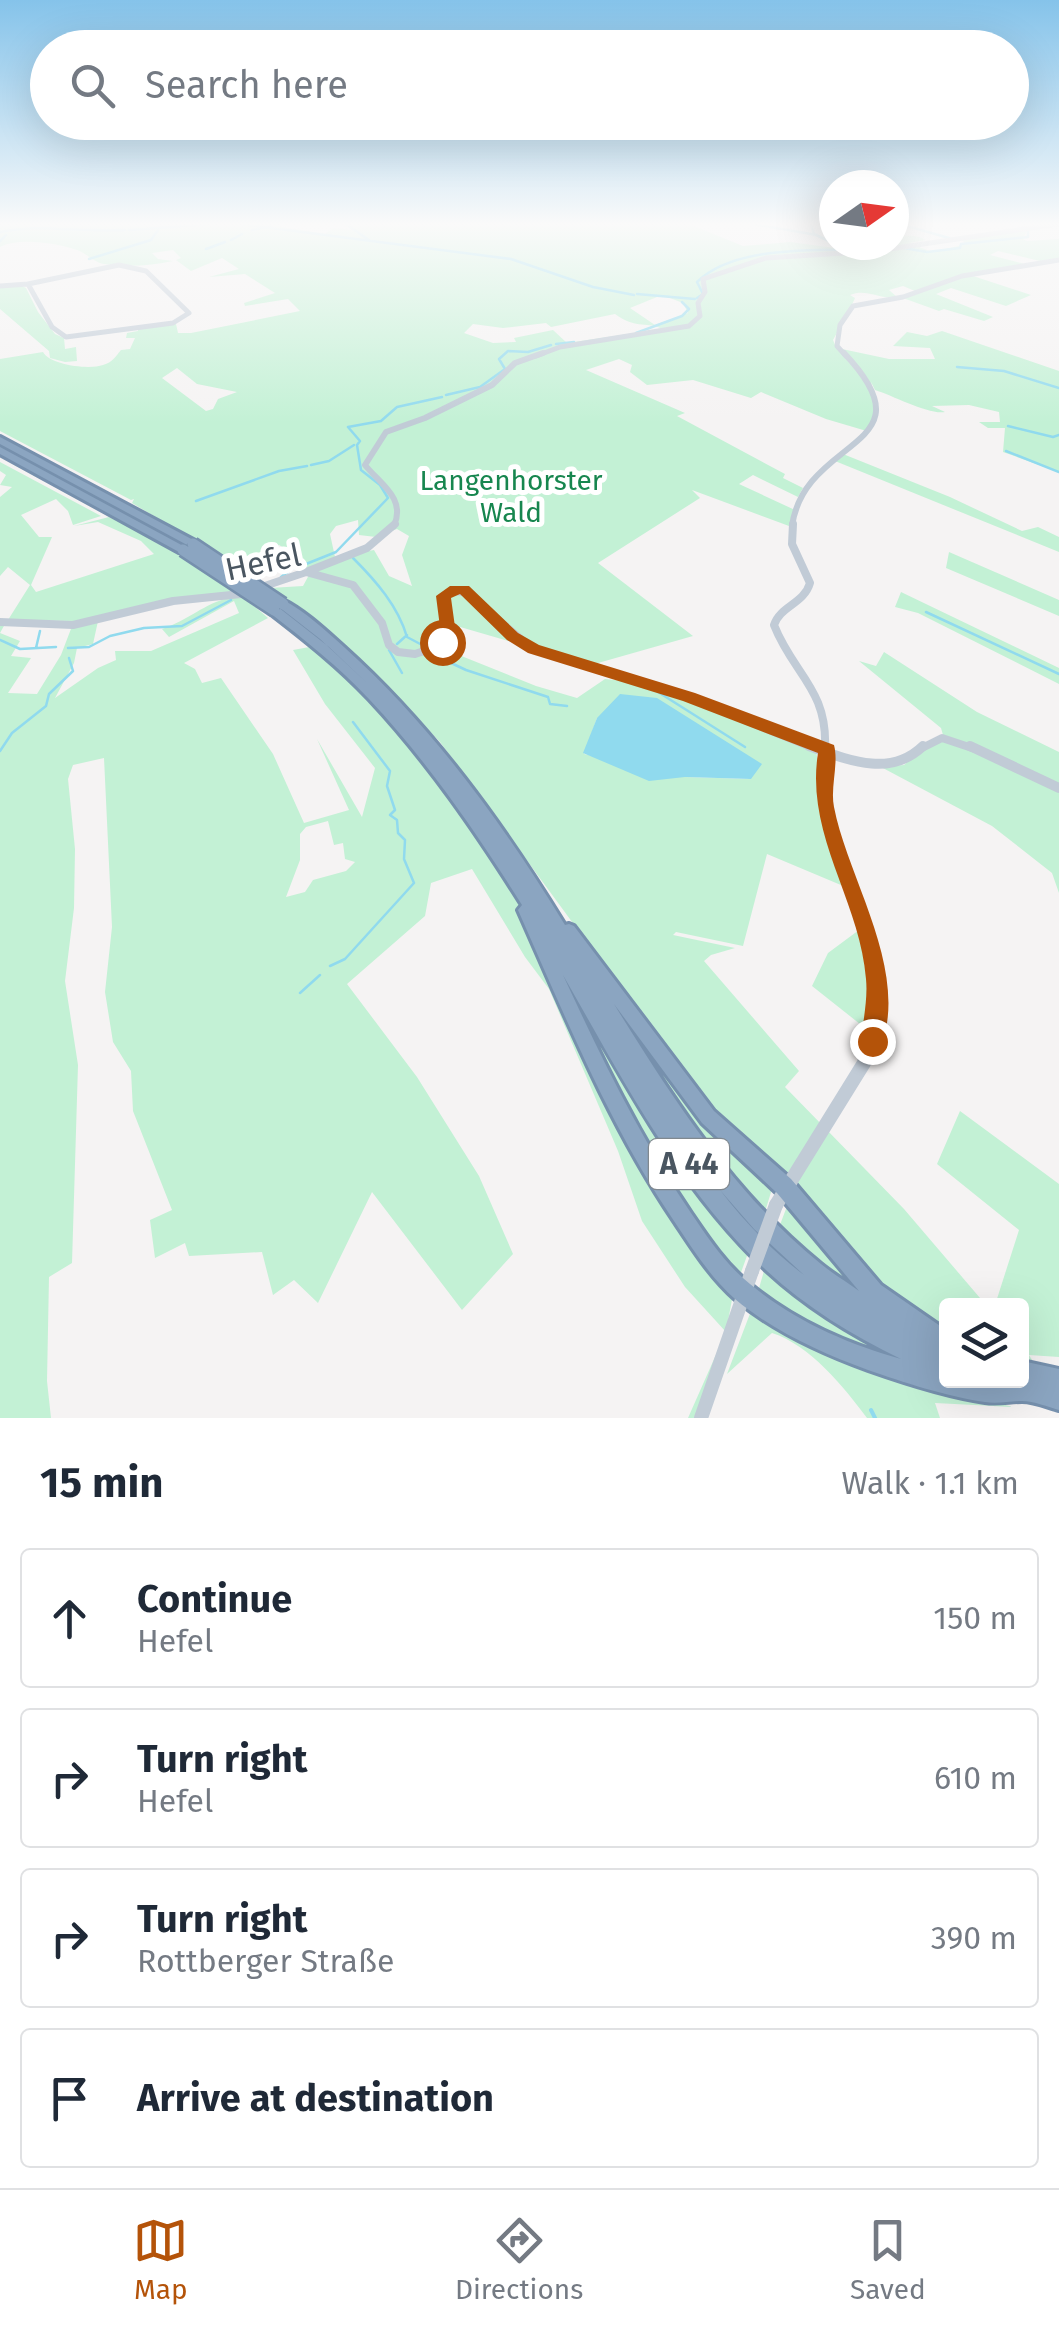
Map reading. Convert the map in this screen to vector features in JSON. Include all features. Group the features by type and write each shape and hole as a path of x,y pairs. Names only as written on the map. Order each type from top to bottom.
{"highway":[{"name":"A 44","path":"0,440 188,547 344,652 409,719 466,788 658,1096 696,1150 744,1207 818,1278 868,1311 939,1342"},
{"name":"A 44","path":"0,450 188,547"},
{"name":"A 44","path":"520,876 646,1100 728,1214 774,1263 817,1298 864,1328 939,1365"},
{"path":"520,876 708,1117 874,1292 939,1340"},
{"path":"520,876 602,1077 642,1152 712,1258 844,1350 939,1379"},
{"path":"1029,1381 1059,1380"},
{"path":"1029,1385 1059,1399"},
{"path":"973,1388 1001,1395 1010,1388"}],"main road":[{"path":"748,1282 780,1195"}],"street":[{"path":"32,290 52,326 66,337 82,338 185,318 189,312 170,290"},
{"path":"306,572 372,546 392,527 397,515 396,500 365,464 378,438 492,385 515,363 560,347 689,326 700,316 698,303 705,290"},
{"path":"780,1195 864,1063 872,1041 877,1003 869,942 825,809 822,784 828,737 819,698 783,646 774,623 777,616 803,602 809,591 808,575 791,536 802,490 871,432 876,415 878,404 870,380 836,344 847,310 922,290"},
{"name":"Hefel","path":"0,622 78,624 173,601 234,596 306,572 354,584 382,624 389,645 398,652 420,653 440,645 448,627 444,596 450,590 464,590 512,636 534,649 689,697 828,750"},
{"path":"828,750 896,765 909,760 929,740 950,739 1059,788"},
{"path":"701,1418 748,1282"}],"green space":[{"path":"0,290 27,290 38,312 55,334 64,338 65,349 76,347 77,361 50,358 49,351 0,309"},
{"name":"Langenhorster Wald","path":"271,290 889,290 897,297 850,295 855,298 833,340 861,369 842,349 889,359 935,359 930,348 893,346 907,332 927,336 942,331 1059,371 1059,472 1003,452 1005,428 988,428 979,422 1000,422 999,412 969,405 932,406 945,412 930,411 875,390 871,382 876,403 870,432 761,392 751,398 693,380 647,385 630,372 632,365 619,359 586,370 685,413 677,416 785,474 783,478 803,488 798,497 753,475 739,484 795,510 789,526 692,490 700,498 598,563 693,636 591,665 443,622 444,649 536,686 577,698 605,679 644,683 816,752 848,888 767,854 743,946 676,932 673,935 735,948 704,961 799,1071 785,1087 904,1209 980,1298 939,1298 939,1333 926,1327 873,1282 716,1118 440,742 355,654 270,588 303,586 309,575 300,557 279,545 244,570 132,503 134,499 0,431 0,359 43,352 61,363 97,366 114,359 121,350 130,349 135,338 126,338 127,333 138,331 138,327 176,324 178,333 191,333 300,311 288,299 245,306 244,303 275,293","holes":["662,295 683,303 688,313 655,325 630,308","615,314 630,322 662,329 567,343 553,330 514,338 516,342 493,343 464,333 473,324 503,328 546,323 551,327","177,368 197,384 237,392 218,399 213,409 206,411 162,378","358,520 359,535 376,537 397,529 409,536 402,555 412,586 389,576 374,550 335,557 330,534 336,526","597,718 750,779 685,777 584,754"]},
{"name":"Langenhorster Wald","path":"913,290 946,290 936,294 993,317 984,321 903,298"},
{"name":"Langenhorster Wald","path":"958,290 1016,290 1031,295 1006,306"},
{"path":"843,454 1022,531 1038,527 1059,537 1059,552 835,461"},
{"path":"0,462 101,516 73,525 68,511 56,499 21,515 39,537 52,537 31,585 36,592 154,554 141,541 98,522 74,526 109,517 193,562 268,618 184,663 195,669 202,683 221,678 273,754 304,823 349,810 317,739 362,817 375,768 325,704 293,650 315,646 410,743 455,801 511,887 609,1096 733,1294 726,1332 685,1287 642,1221 618,1151 549,989 472,869 431,883 425,916 347,984 417,1077 479,1176 513,1254 462,1310 372,1192 318,1303 294,1280 273,1295 262,1252 189,1256 185,1243 155,1258 150,1220 172,1210 133,1111 131,1071 113,1042 105,992 112,927 104,758 73,765 68,779 75,849 74,908 65,981 78,1065 72,1263 49,1277 47,1381 51,1418 0,1418 0,633 20,641 11,656 31,658 8,693 37,694 61,655 74,621 8,620 30,585 8,567 0,576 0,497 12,487 0,485 6,475 0,471","holes":["193,598 229,598 162,629 169,637 234,601 239,613 151,651 115,651 116,660 55,698 74,663 77,648 93,644 98,621","328,821 334,845 343,843 345,859 355,862 346,871 313,880 305,892 286,897 300,860 300,834 306,827"]},
{"path":"949,552 1059,600 1059,616 946,568"},
{"path":"901,592 1059,668 1059,684 918,613 895,607"},
{"path":"884,652 977,712 1059,752 1059,787 943,735 941,728 859,661 876,666"},
{"path":"952,740 1059,790 1059,893 1052,873 992,826 881,767 904,765 927,745"},
{"path":"859,930 869,992 865,1028 812,986 828,953"},
{"path":"568,987 651,1125 748,1253 739,1278 664,1175"},
{"path":"611,1000 768,1178 772,1189 764,1215 698,1138"},
{"path":"960,1111 1059,1184 1059,1357 1029,1355 1029,1298 997,1298 1019,1230 937,1164"},
{"path":"789,1201 864,1295 778,1230"},
{"path":"764,1271 844,1329 909,1366 815,1331 757,1295"},
{"path":"751,1311 878,1372 1013,1407 935,1403 940,1418 867,1418 813,1357 772,1333 727,1374"},
{"path":"726,1332 696,1418 688,1418"}],"water":[{"path":"620,694 657,698 762,764 751,779 685,777 649,781 583,753 597,718"}],"waterway":[{"path":"609,290 634,295"},
{"path":"697,298 703,294 701,290"},
{"path":"637,294 695,299"},
{"path":"636,333 682,316 689,309 682,302"},
{"path":"556,344 574,342"},
{"path":"446,395 480,387 505,369 499,359 508,351 528,352 551,345"},
{"path":"957,367 1004,371 1059,388"},
{"path":"306,564 336,552 388,498 380,485 361,470 357,445 360,441 348,427 381,421 397,407 442,397"},
{"path":"1008,426 1053,437 1059,435"},
{"path":"311,465 329,461 354,445"},
{"path":"1006,451 1059,472"},
{"path":"196,501 279,471 307,466"},
{"path":"353,558 385,594 406,636"},
{"path":"281,577 295,567"},
{"path":"68,648 89,647 110,636 144,628 182,626 231,600"},
{"path":"926,612 1059,674"},
{"path":"36,648 40,631"},
{"path":"397,644 406,636"},
{"path":"406,636 424,646"},
{"path":"0,640 20,649 56,647"},
{"path":"389,650 402,673"},
{"path":"432,654 466,670 548,697 550,704 567,706"},
{"path":"0,751 12,733 46,706 49,694 73,671 69,658"},
{"path":"658,692 745,747"},
{"path":"330,966 345,959 414,883 404,859 405,840 398,833 397,820 390,815 395,810 387,786 390,771 353,722"},
{"path":"300,993 320,975"},
{"path":"871,1410 875,1418"}],"route":[{"path":"442,642 448,627 444,596 450,590 464,590 512,636 534,649 689,697 828,750 822,784 825,809 863,921 877,981 872,1041"}]}
